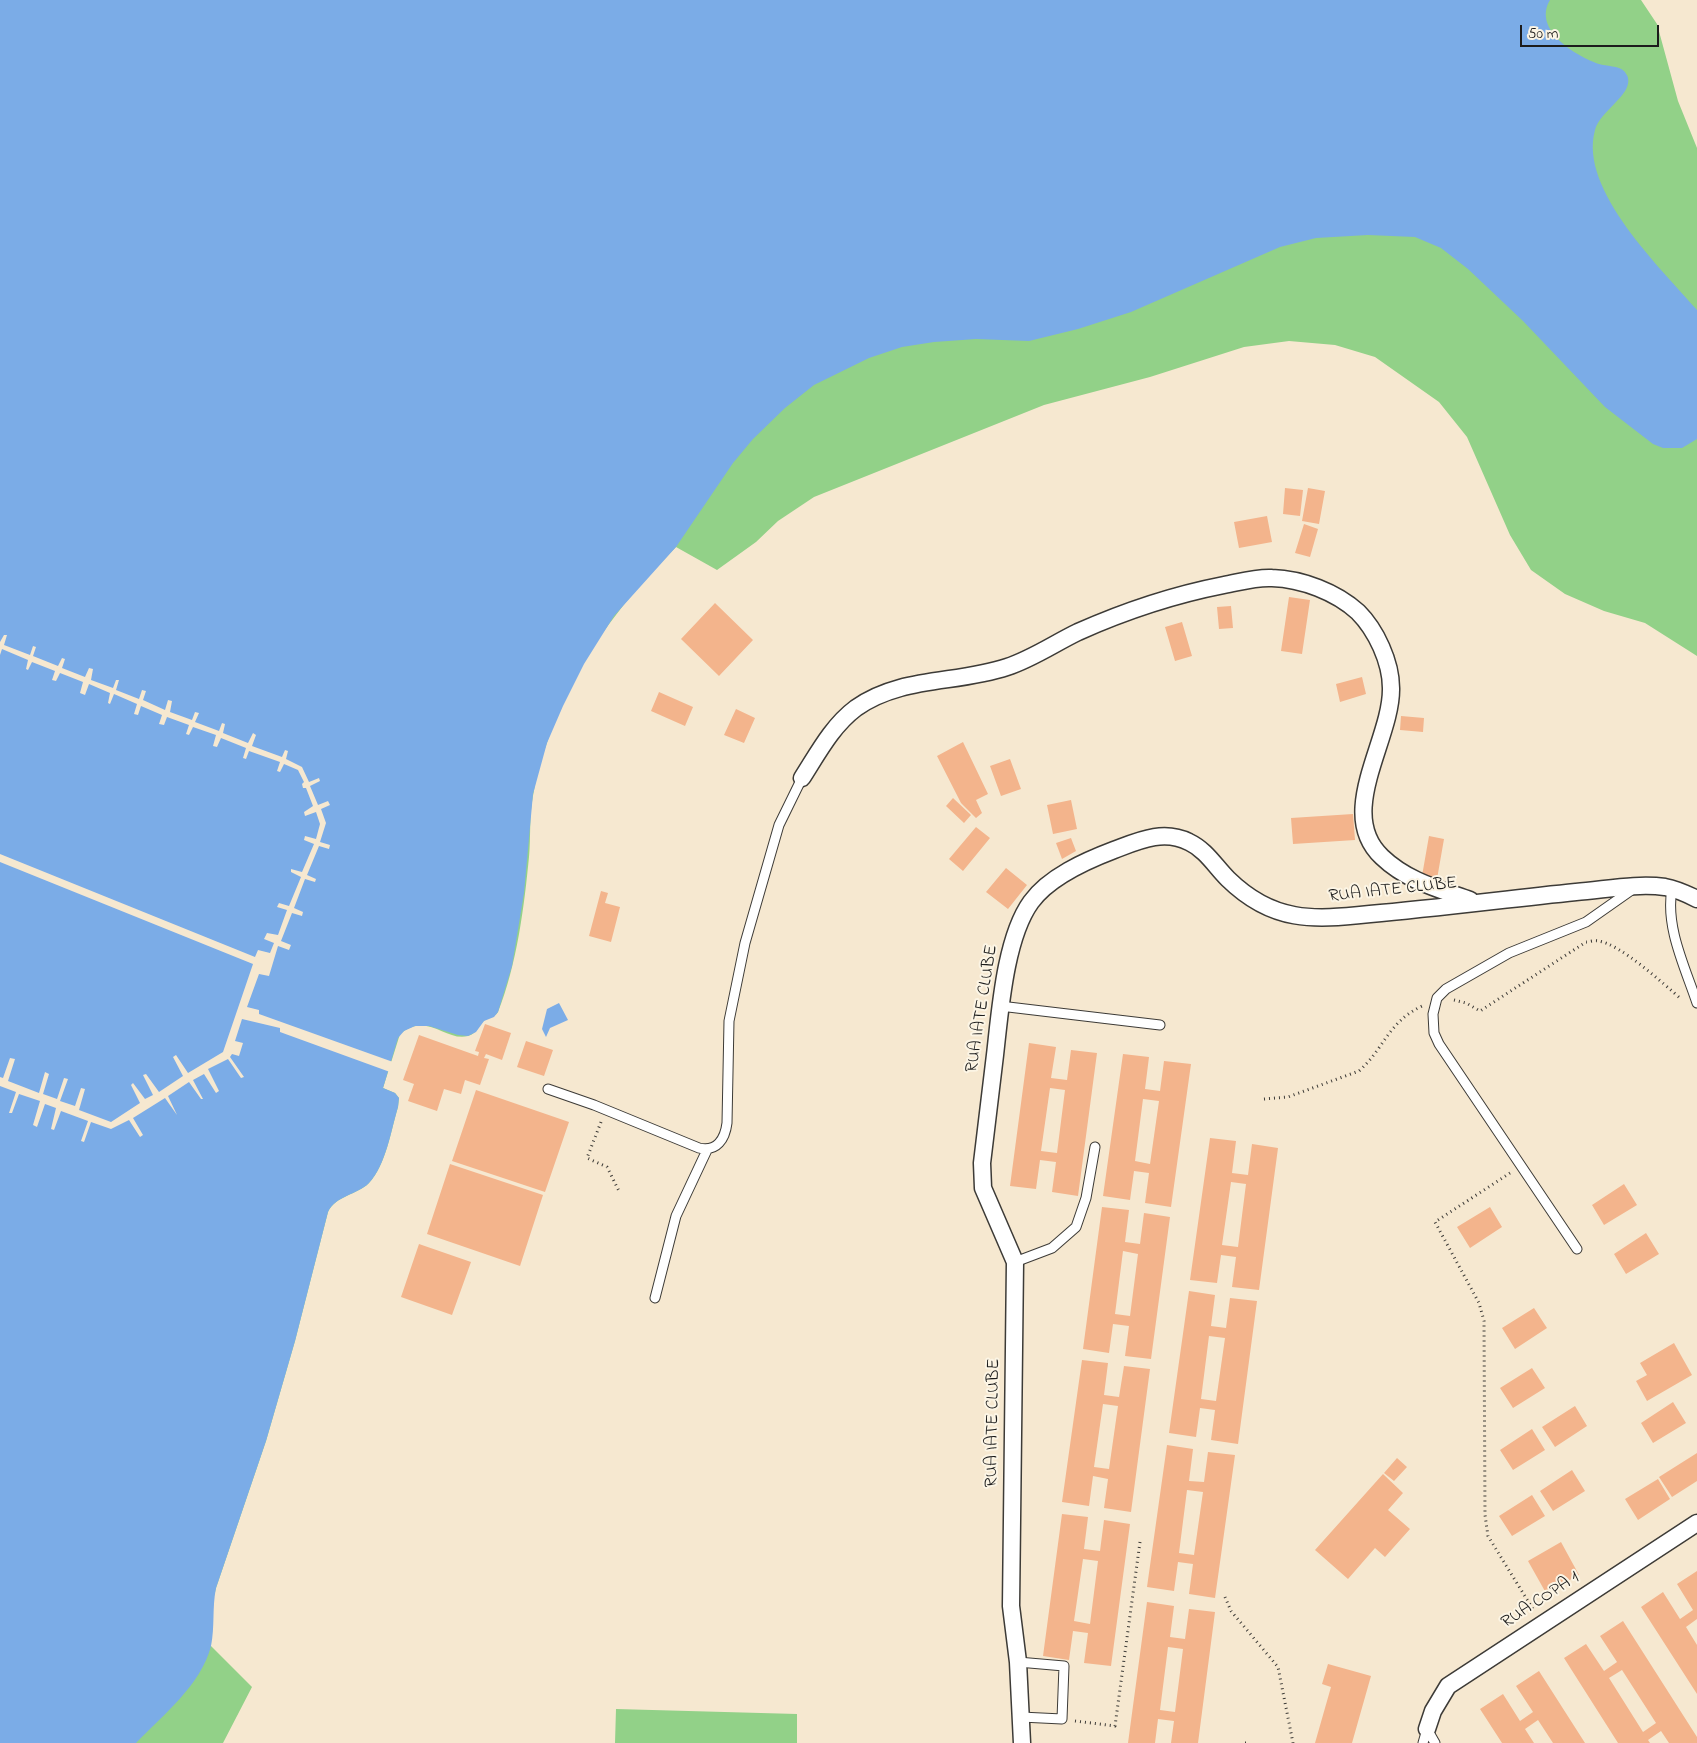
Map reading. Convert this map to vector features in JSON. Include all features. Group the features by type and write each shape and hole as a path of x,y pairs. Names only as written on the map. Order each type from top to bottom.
{"street":[{"path":"802,778 838,724 858,707 881,695 910,684 983,674 1011,666 1115,616 1201,589 1256,578 1293,580 1330,593 1357,611 1367,622 1378,641 1389,672 1391,688 1389,705 1365,796 1363,814 1366,829 1372,843 1380,855 1406,876 1475,902"},
{"name":"RUA IATE CLUBE","path":"1022,1743 1018,1662 1012,1606 1015,1262 983,1188 982,1163 1000,1006 1011,948 1030,904 1041,891 1058,878 1106,854 1144,839 1162,836 1180,838 1192,843 1206,853 1228,879 1246,894 1265,906 1306,918 1358,916 1475,902 1636,887 1672,889 1697,899"},
{"name":"RUA COPA 1","path":"1429,1738 1433,1711 1448,1686 1697,1523"}],"lane":[{"path":"655,1298 676,1216 707,1150 718,1145 726,1135 730,1022 744,943 779,825 802,778"},
{"path":"1577,1249 1439,1044 1434,1033 1433,1014 1437,998 1446,989 1508,953 1586,922 1636,887"},
{"path":"1672,889 1668,907 1697,1003"},
{"path":"1000,1006 1160,1025"},
{"path":"548,1089 707,1150"},
{"path":"1015,1262 1052,1248 1076,1227 1086,1198 1095,1147"},
{"path":"1018,1662 1064,1666 1062,1719 1021,1717"}],"path":[{"path":"1264,1099 1288,1097 1359,1072 1368,1064 1384,1038 1397,1022 1411,1011 1437,998 1466,1003 1480,1011 1586,942 1598,941 1611,946 1646,969 1682,999"},
{"path":"606,1110 588,1158 607,1167 619,1190"},
{"path":"1521,1166 1435,1222 1479,1303 1484,1321 1485,1515 1488,1536 1542,1625"},
{"path":"1062,1719 1115,1726 1140,1542"},
{"path":"1225,1598 1231,1611 1245,1630 1278,1667 1293,1743"}],"green space":[{"path":"1260,0 1641,0 1657,24 1678,101 1697,148 1697,656 1645,623 1604,611 1565,594 1531,570 1510,535 1467,437 1439,402 1375,357 1335,345 1289,341 1244,347 1150,377 1044,405 814,497 778,521 756,542 717,570 676,547 630,597 602,634 588,655 554,725 545,749 533,796 529,857 522,916 510,975 498,1012 485,1020 474,1033 468,1036 460,1037 428,1026 419,1025 400,1034 383,1088 395,1093 399,1098 398,1107 380,1167 369,1183 336,1202 328,1212 295,1341 266,1441 216,1588 212,1605 211,1646 252,1687 223,1743 77,1743 500,643"},
{"path":"616,1709 797,1714 797,1743 615,1743"}],"water":[{"path":"0,0 1550,0 1546,11 1547,22 1559,40 1579,55 1599,64 1622,69 1628,77 1625,91 1598,123 1595,130 1593,153 1599,178 1611,203 1626,227 1697,310 1697,439 1682,448 1663,448 1653,444 1605,407 1523,321 1468,269 1441,248 1415,237 1368,235 1316,238 1280,247 1131,312 1078,329 1029,341 976,339 934,342 902,347 869,358 814,385 785,408 753,439 733,463 676,547 614,616 584,664 547,743 533,794 524,893 512,966 498,1012 494,1017 484,1021 476,1032 468,1036 458,1035 429,1026 415,1026 404,1031 398,1038 383,1088 395,1093 399,1098 384,1157 375,1176 369,1183 336,1202 328,1212 295,1341 266,1441 216,1588 211,1646 199,1674 180,1699 136,1743 0,1743"},
{"path":"559,1003 568,1020 550,1028 546,1037 542,1029 547,1009"}],"pier":[{"path":"4,635 7,635 4,645 30,655 33,646 36,647 33,656 58,666 62,658 65,659 62,668 85,677 89,668 93,669 91,680 113,688 116,680 119,680 116,690 139,699 142,690 146,691 143,700 165,710 168,700 172,701 170,712 192,720 195,712 199,713 195,722 219,731 222,723 225,724 223,733 248,743 253,733 256,735 252,746 282,757 285,750 288,751 286,759 302,767 309,782 319,778 320,781 310,786 318,805 328,801 330,805 321,809 326,823 320,842 330,845 329,849 319,846 307,875 316,879 315,882 305,879 294,908 303,912 302,916 292,913 281,941 291,945 289,950 278,946 269,976 259,974 247,1007 259,1010 259,1014 393,1062 390,1072 280,1032 280,1028 242,1019 235,1041 243,1043 239,1056 232,1054 230,1057 244,1077 241,1078 228,1059 208,1069 219,1091 216,1093 204,1074 193,1080 203,1099 201,1099 189,1082 168,1096 177,1115 165,1098 133,1118 143,1135 140,1137 129,1120 111,1129 91,1122 84,1142 81,1141 88,1121 61,1111 54,1130 51,1129 56,1108 45,1104 37,1127 33,1125 40,1101 19,1094 12,1113 9,1113 16,1092 0,1086 0,1077 3,1078 10,1058 15,1059 8,1081 39,1093 45,1072 49,1074 43,1094 57,1099 64,1078 68,1079 60,1101 75,1106 81,1088 85,1089 79,1110 111,1122 140,1103 131,1085 133,1083 145,1099 153,1095 143,1075 146,1074 159,1092 183,1076 173,1057 176,1055 188,1073 223,1052 253,964 0,862 0,854 255,957 258,950 270,953 274,943 264,939 267,933 278,935 287,910 277,907 279,903 289,906 301,877 291,872 291,869 302,872 314,844 304,840 305,836 316,839 320,824 316,812 305,816 304,812 313,806 306,788 303,788 302,784 304,782 298,770 284,764 280,772 277,771 280,762 249,751 246,759 243,758 246,748 221,738 217,747 213,746 216,735 193,727 189,735 186,734 189,725 167,717 164,725 159,724 162,715 141,706 138,715 134,714 137,704 114,694 110,704 108,703 110,693 89,684 85,695 80,693 83,682 60,673 56,681 52,680 55,671 32,662 28,670 26,669 28,660 2,649 0,655 0,642"}],"building":[{"path":"1285,488 1303,490 1300,516 1283,514"},
{"path":"1308,488 1325,491 1319,524 1302,521"},
{"path":"1267,516 1272,542 1239,548 1234,522"},
{"path":"1304,524 1318,529 1310,557 1295,553"},
{"path":"1289,597 1310,600 1302,654 1281,651"},
{"path":"715,603 753,640 719,676 681,639"},
{"path":"1231,606 1233,628 1219,629 1217,607"},
{"path":"1182,622 1192,656 1175,661 1165,627"},
{"path":"1362,677 1366,694 1340,702 1336,684"},
{"path":"659,692 693,707 685,726 651,711"},
{"path":"736,709 755,718 744,743 724,735"},
{"path":"1401,716 1424,718 1423,732 1400,730"},
{"path":"963,742 988,794 976,800 982,813 976,818 961,803 937,756"},
{"path":"1010,759 1021,789 1001,796 990,766"},
{"path":"953,798 971,815 964,823 946,806"},
{"path":"1071,800 1077,829 1053,834 1047,805"},
{"path":"1353,814 1355,840 1293,844 1291,818"},
{"path":"976,827 990,838 963,871 949,859"},
{"path":"1429,836 1444,839 1437,879 1422,876"},
{"path":"1071,838 1076,851 1062,859 1056,843"},
{"path":"1006,868 1027,885 1008,909 986,892"},
{"path":"601,891 608,893 605,903 620,907 611,942 589,936"},
{"path":"485,1024 511,1033 502,1060 486,1054 484,1058 489,1059 480,1085 465,1080 461,1094 444,1089 437,1111 408,1101 414,1084 403,1080 419,1035 478,1056 479,1052 475,1051"},
{"path":"526,1041 553,1050 544,1076 517,1067"},
{"path":"1029,1043 1056,1047 1051,1078 1067,1080 1071,1050 1097,1053 1078,1196 1052,1192 1056,1162 1040,1160 1036,1189 1010,1186","holes":["1050,1088 1065,1090 1057,1153 1041,1151"]},
{"path":"1123,1054 1149,1057 1145,1089 1160,1091 1164,1061 1191,1064 1171,1207 1145,1203 1149,1173 1134,1171 1130,1200 1103,1196","holes":["1143,1099 1159,1101 1150,1164 1135,1161"]},
{"path":"476,1090 569,1122 545,1192 452,1161"},
{"path":"1210,1138 1236,1141 1232,1173 1248,1175 1252,1144 1278,1148 1259,1290 1232,1287 1236,1257 1221,1255 1217,1283 1190,1280","holes":["1231,1182 1246,1184 1238,1247 1222,1245"]},
{"path":"450,1164 543,1195 520,1266 427,1234"},
{"path":"1624,1184 1637,1205 1604,1225 1592,1205"},
{"path":"1102,1207 1129,1210 1125,1242 1140,1244 1144,1213 1170,1217 1151,1359 1125,1356 1129,1326 1113,1324 1109,1353 1083,1349","holes":["1123,1251 1138,1254 1130,1316 1115,1314"]},
{"path":"1490,1207 1502,1227 1470,1248 1457,1227"},
{"path":"1646,1233 1659,1254 1626,1274 1614,1254"},
{"path":"419,1244 471,1262 452,1315 401,1297"},
{"path":"1189,1291 1215,1295 1211,1326 1226,1328 1230,1298 1257,1301 1238,1444 1211,1440 1215,1410 1200,1408 1196,1437 1169,1433","holes":["1209,1336 1225,1338 1216,1401 1201,1399"]},
{"path":"1534,1308 1547,1328 1515,1349 1502,1328"},
{"path":"1674,1343 1692,1375 1647,1401 1636,1381 1647,1375 1640,1363"},
{"path":"1082,1360 1108,1363 1104,1395 1119,1397 1124,1366 1150,1369 1131,1512 1104,1508 1108,1479 1093,1476 1089,1506 1062,1502","holes":["1103,1404 1118,1406 1109,1469 1094,1467"]},
{"path":"1532,1368 1545,1388 1513,1408 1500,1388"},
{"path":"1673,1402 1686,1423 1653,1443 1641,1423"},
{"path":"1575,1406 1587,1426 1555,1447 1542,1427"},
{"path":"1532,1429 1545,1450 1513,1470 1500,1450"},
{"path":"1167,1445 1193,1449 1189,1481 1204,1482 1208,1452 1235,1455 1215,1598 1189,1594 1193,1564 1178,1562 1174,1591 1147,1587","holes":["1187,1490 1203,1492 1194,1555 1179,1553"]},
{"path":"1697,1453 1697,1481 1672,1497 1659,1477"},
{"path":"1397,1458 1407,1467 1394,1481 1384,1473"},
{"path":"1572,1470 1585,1491 1553,1511 1540,1491"},
{"path":"1383,1474 1403,1493 1388,1510 1410,1529 1385,1557 1375,1548 1348,1579 1315,1550"},
{"path":"1658,1479 1670,1499 1638,1520 1625,1499"},
{"path":"1532,1495 1545,1516 1512,1536 1499,1516"},
{"path":"1062,1514 1088,1517 1084,1549 1100,1551 1104,1520 1130,1524 1111,1666 1084,1663 1088,1633 1073,1631 1069,1660 1043,1656","holes":["1083,1559 1098,1561 1090,1624 1074,1621"]},
{"path":"1561,1542 1579,1575 1546,1593 1528,1561"},
{"path":"1697,1571 1697,1619 1686,1627 1697,1645 1697,1694 1641,1607 1663,1592 1680,1619 1693,1610 1677,1584"},
{"path":"1147,1602 1174,1606 1170,1637 1185,1639 1189,1609 1215,1612 1198,1743 1171,1743 1174,1721 1158,1719 1155,1743 1128,1743","holes":["1168,1647 1183,1649 1175,1712 1160,1710"]},
{"path":"1623,1621 1697,1737 1697,1743 1669,1743 1661,1731 1648,1740 1650,1743 1618,1743 1564,1658 1586,1644 1604,1671 1617,1662 1600,1636","holes":["1622,1670 1656,1723 1643,1732 1609,1678"]},
{"path":"1328,1664 1371,1676 1352,1743 1315,1743 1331,1687 1322,1684"},
{"path":"1539,1671 1585,1743 1553,1743 1538,1720 1525,1729 1534,1743 1502,1743 1480,1709 1503,1694 1520,1721 1533,1712 1516,1686"}]}
